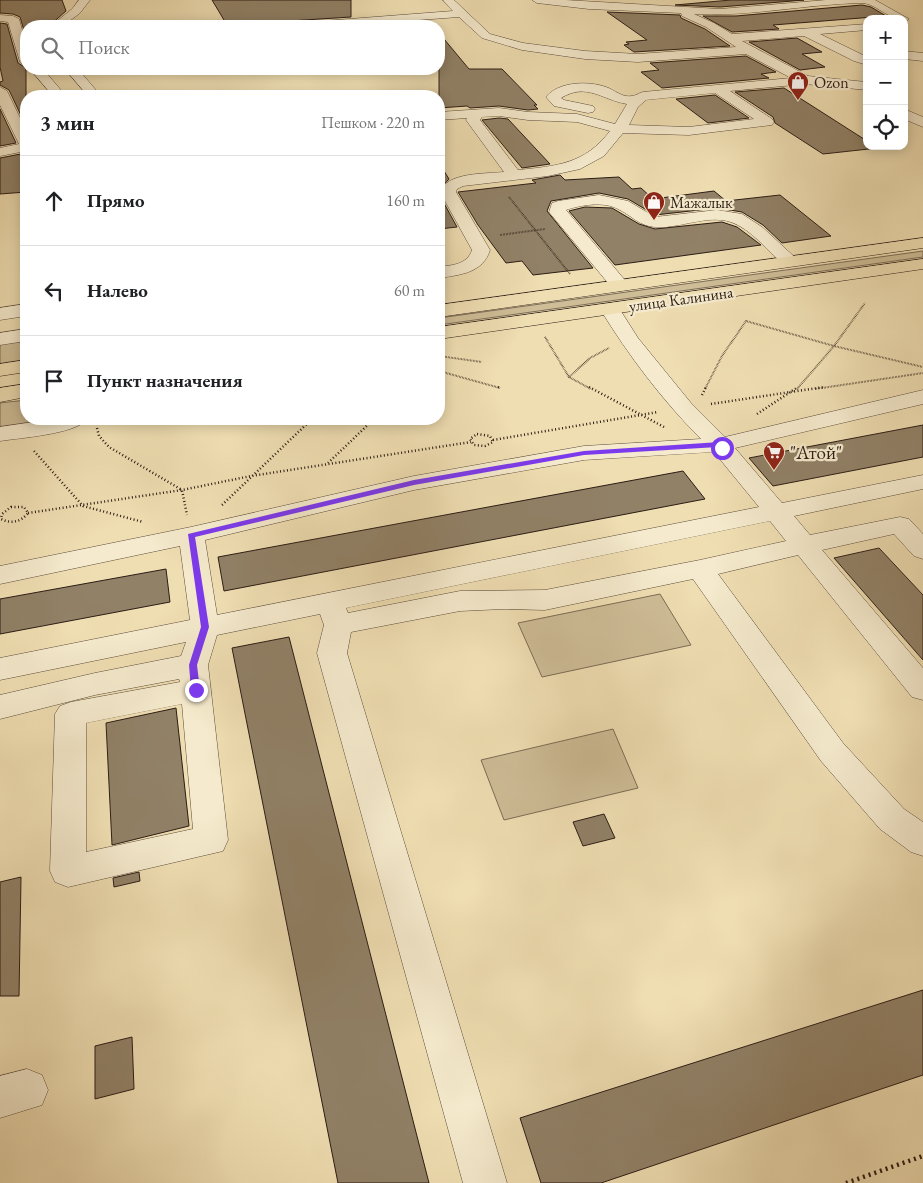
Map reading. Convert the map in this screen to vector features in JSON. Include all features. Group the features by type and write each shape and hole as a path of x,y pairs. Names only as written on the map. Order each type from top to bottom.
{"main road":[{"name":"улица Калинина","path":"445,310 923,243"},
{"name":"улица Калинина","path":"445,332 923,264"},
{"path":"0,370 20,367"},
{"path":"0,394 20,392"}],"street":[{"path":"64,20 76,11 85,0"},
{"path":"448,0 483,34 492,39 541,49 584,55 638,58 748,50"},
{"path":"537,0 589,6 720,12 866,0 892,15"},
{"path":"650,0 660,8"},
{"path":"676,10 710,25 748,50 805,80"},
{"path":"710,25 720,20 720,12"},
{"path":"380,20 463,14"},
{"path":"0,18 13,19 20,56"},
{"path":"730,38 863,27"},
{"path":"806,32 864,60"},
{"path":"505,42 522,60"},
{"path":"541,49 556,63"},
{"path":"908,55 923,57"},
{"path":"43,75 55,90"},
{"path":"76,75 90,90"},
{"path":"445,271 459,269 472,264 480,258 481,250 448,192 450,186 460,182 570,169 586,162 606,145 619,129 632,107 643,96 805,80 863,82"},
{"path":"632,107 603,90 592,87 566,89 553,97 559,103 619,129 689,131 767,122 718,89"},
{"path":"0,91 20,133"},
{"path":"658,94 673,106"},
{"path":"445,116 499,112 528,116 582,114 632,107"},
{"path":"478,113 473,120 514,175"},
{"path":"908,115 923,124"},
{"path":"688,118 704,129"},
{"path":"0,152 20,147"},
{"path":"0,165 20,163"},
{"path":"620,286 568,227 557,212 558,207 565,204 607,200 624,205 642,218 655,222 727,216 742,221 790,261"},
{"path":"610,309 630,341 696,403 720,444 923,689"},
{"path":"0,314 20,311"},
{"path":"0,339 20,336"},
{"path":"0,575 191,535 414,482 575,454 720,444 923,397"},
{"path":"0,434 60,425"},
{"path":"334,613 775,511 923,482"},
{"path":"0,669 205,627 460,601 545,600 912,523 923,550"},
{"path":"191,535 205,627 194,678 210,840 68,871 71,714 194,678"},
{"path":"700,569 832,752 892,819 923,841"},
{"path":"334,613 332,653 485,1183"},
{"path":"0,707 95,684 194,678"}],"path":[{"path":"509,197 572,277"},
{"path":"500,235 568,227"},
{"path":"795,391 834,346 866,303"},
{"path":"534,320 570,377 671,430"},
{"path":"696,403 722,356 746,320 834,346 923,366"},
{"path":"570,377 590,358 607,348 630,341"},
{"path":"445,357 482,362"},
{"path":"471,442 475,446 484,446 490,445 493,440 696,403 795,391 923,372"},
{"path":"445,373 500,388"},
{"path":"89,425 109,447 182,490"},
{"path":"33,450 83,506 191,535 306,425"},
{"path":"327,464 368,425"},
{"path":"471,442 472,437 477,434 487,434 493,440"},
{"path":"28,513 83,506 182,490 251,476 471,442"},
{"path":"16,506 24,507 28,513 25,518 14,522 6,522 0,516 8,509 16,506"},
{"path":"846,1183 923,1156"}],"shaded area":[{"path":"923,251 923,257 445,324 445,317"},
{"path":"20,342 20,364 0,366 0,344"},
{"path":"20,401 20,425 35,425 0,430 0,403"},
{"path":"660,594 691,645 542,677 518,623"},
{"path":"613,729 638,788 504,820 481,760"}],"building":[{"path":"0,0 62,0 66,11 56,20 21,20 20,17 13,14 0,13"},
{"path":"212,0 351,0 351,17 304,20 224,20"},
{"path":"731,0 804,0 720,7 675,5"},
{"path":"862,5 871,7 884,15 863,15 863,18 773,25 779,29 732,32 703,16 736,16"},
{"path":"607,12 680,15 681,18 705,29 730,46 634,52 624,45 629,44 626,42 647,40"},
{"path":"0,23 7,24 18,63 20,64 20,75 26,75 26,90 20,90 20,113 9,90 0,85 0,82 3,81 0,67"},
{"path":"797,38 822,52 802,54 825,67 800,70 749,42"},
{"path":"445,40 469,69 502,69 537,105 534,105 538,109 528,110 499,106 445,108 445,90 439,90 439,75 445,75"},
{"path":"746,56 776,72 761,74 769,78 662,88 641,72 659,70 650,63"},
{"path":"784,88 863,138 863,150 823,154 775,123 773,117 735,92"},
{"path":"715,95 749,118 708,123 676,99"},
{"path":"0,109 16,143 0,146"},
{"path":"508,119 550,164 522,168 482,120"},
{"path":"20,154 20,192 0,194 0,158"},
{"path":"445,173 449,179 445,183"},
{"path":"560,175 565,180 619,177 632,189 641,188 653,199 714,191 726,201 780,195 831,236 782,243 763,225 742,212 717,208 655,215 628,199 599,193 551,201 547,211 593,268 533,275 522,261 506,263 478,225 458,192 536,183 532,180"},
{"path":"445,205 457,227 445,228"},
{"path":"585,207 612,208 639,224 655,229 722,222 737,227 761,245 615,265 569,211"},
{"path":"923,425 923,457 773,486 749,458"},
{"path":"683,471 705,499 224,591 218,557"},
{"path":"879,548 923,595 923,660 834,558"},
{"path":"166,569 170,602 0,634 0,599"},
{"path":"289,637 429,1183 338,1183 232,648"},
{"path":"176,708 189,826 112,845 106,723"},
{"path":"604,814 615,838 583,846 573,822"},
{"path":"139,872 140,881 114,887 113,878"},
{"path":"21,877 19,996 0,996 0,882"},
{"path":"923,990 923,1075 601,1183 541,1183 520,1118"},
{"path":"132,1037 134,1089 95,1099 95,1046"}],"place":[{"name":"Ozon","path":"798,101"},
{"name":"Мажалык","path":"654,221"},
{"name":"\"Атой\"","path":"774,471"}],"route":[{"path":"196,690 193,665 205,627 191,535 414,482 584,453 720,444 722,448"}]}
